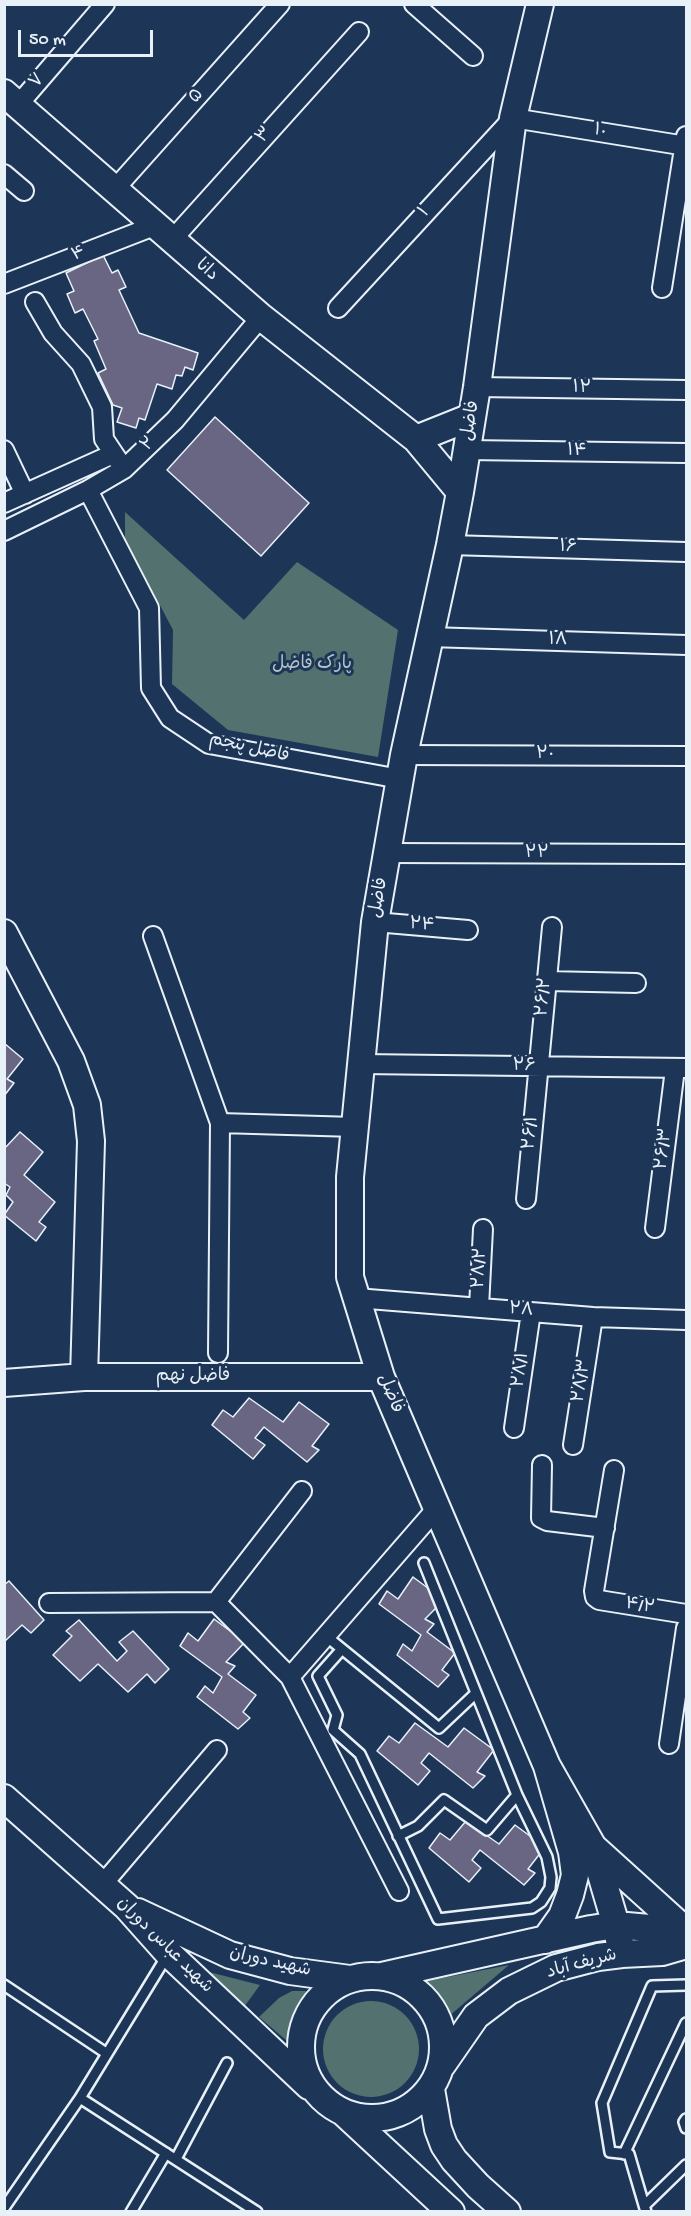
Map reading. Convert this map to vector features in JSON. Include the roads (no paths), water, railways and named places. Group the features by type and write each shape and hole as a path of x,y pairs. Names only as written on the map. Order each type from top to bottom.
{"main road":[{"name":"فاضل","path":"540,4 513,118 477,387 460,492 402,767 375,922 350,1177 350,1276 381,1377 548,1766"},
{"name":"دانا","path":"11,99 261,317 416,439 460,492"},
{"path":"416,439 471,417"},
{"path":"4,933 71,1061 87,1105 90,1141 84,1377"},
{"name":"فاضل نهم","path":"4,1383 84,1377 381,1377"},
{"path":"548,1766 593,1847 622,1953"},
{"path":"545,1940 562,1916 575,1875 572,1852 548,1766"},
{"name":"شهید عباس دوران","path":"4,1798 127,1907 168,1953 321,2097"},
{"path":"593,1847 687,1931"},
{"name":"شهید دوران","path":"127,1907 230,1955 290,1971 350,1979"},
{"name":"شریف آباد","path":"381,1976 616,1926 660,1929 687,1938"},
{"name":"شریف آباد","path":"442,2065 476,2016 510,1991 556,1968 598,1957 622,1953 662,1952 687,1945"},
{"path":"342,2112 366,2119 391,2117 413,2106 430,2089 442,2065 444,2043 439,2022 429,2004 414,1989 395,1979 381,1976 350,1979 329,1990 313,2008 303,2030 301,2053 307,2076 321,2097 342,2112 451,2211"},
{"path":"430,2089 444,2145 454,2160 478,2186 507,2211"}],"street":[{"name":"۷","path":"11,99 105,4"},
{"name":"۵","path":"114,190 280,4"},
{"path":"414,4 473,56"},
{"path":"438,4 440,27"},
{"name":"۳","path":"163,233 359,32"},
{"name":"۱۰","path":"513,118 686,142"},
{"name":"۱","path":"338,308 513,118"},
{"path":"662,288 686,142"},
{"path":"4,174 24,191"},
{"name":"۴","path":"4,284 163,233"},
{"path":"35,302 53,333 81,364 102,407 104,439 124,470"},
{"name":"۲","path":"4,531 124,470 175,420 261,317"},
{"name":"۱۲","path":"477,387 687,390"},
{"path":"4,450 25,494"},
{"name":"۱۴","path":"467,450 687,453"},
{"path":"4,503 113,453"},
{"name":"فاضل پنجم","path":"88,490 149,608 151,688 170,718 209,744 402,767"},
{"name":"۱۶","path":"450,545 687,552"},
{"name":"۱۸","path":"429,637 687,645"},
{"name":"۲۰","path":"402,767 687,756"},
{"name":"۲۲","path":"388,853 687,854"},
{"name":"۲۴","path":"375,922 468,930"},
{"name":"۲۶/۲","path":"539,1067 552,927"},
{"path":"153,936 220,1122 218,1353"},
{"path":"547,981 636,983"},
{"name":"۲۶","path":"361,1064 681,1069"},
{"name":"۲۶/۱","path":"526,1199 539,1067"},
{"name":"۲۶/۳","path":"655,1228 681,1069"},
{"path":"220,1122 355,1127"},
{"name":"۲۸/۲","path":"480,1307 483,1229"},
{"name":"۲۸","path":"356,1298 593,1317 687,1320"},
{"name":"۲۸/۱","path":"514,1428 531,1312"},
{"name":"۲۸/۳","path":"573,1444 593,1317"},
{"path":"542,1465 541,1518 547,1521 605,1528 614,1470"},
{"path":"216,1602 302,1491"},
{"path":"290,1677 437,1508"},
{"name":"۴/۲","path":"605,1528 594,1591 595,1597 599,1600 687,1614"},
{"path":"49,1603 216,1602 290,1677 399,1891"},
{"path":"669,1744 687,1628"},
{"path":"102,1885 217,1750"}],"lane":[{"path":"342,1649 318,1676 337,1715 333,1730 360,1754 438,1919 532,1908 541,1902 550,1888 551,1877 547,1857 517,1795 424,1563"},
{"path":"326,1636 439,1728 476,1694"},
{"path":"398,1836 417,1826 444,1800 487,1830 517,1795"},
{"path":"4,2208 80,2098 168,1953"},
{"path":"4,1985 106,2053"},
{"path":"687,1985 652,1986 602,2103 610,2152 629,2154 646,2208 687,2165"},
{"path":"624,2154 687,2024"},
{"path":"176,2159 227,2063"},
{"path":"80,2098 257,2211"},
{"path":"687,2119 684,2122 687,2128"},
{"path":"131,2211 166,2153"}],"park label":[{"name":"پارک فاضل","path":"312,665"}]}
